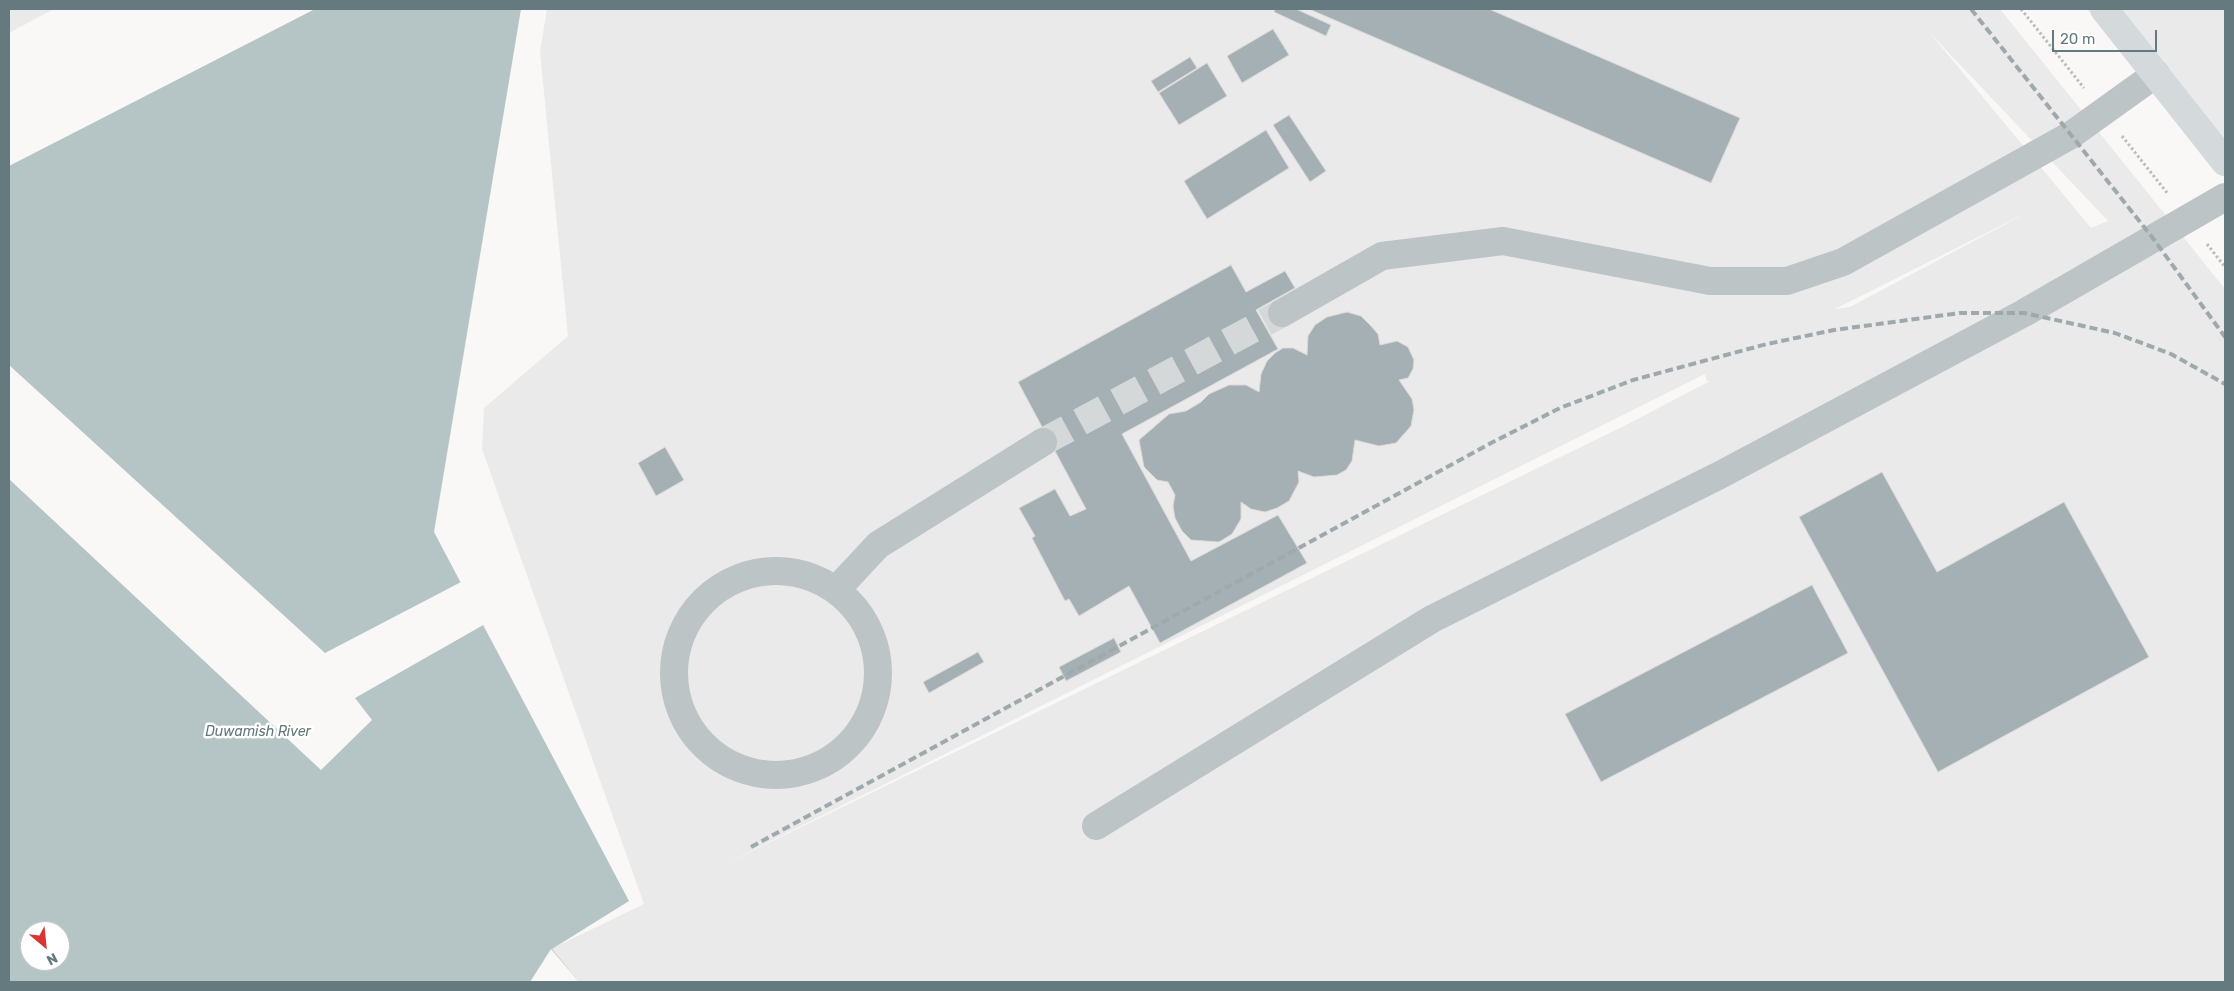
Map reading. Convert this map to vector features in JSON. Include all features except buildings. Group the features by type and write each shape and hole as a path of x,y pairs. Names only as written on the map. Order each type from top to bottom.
{"main road":[{"path":"2104,9 2225,162"}],"lane":[{"path":"1282,314 1382,256 1503,241 1710,281 1787,281 1843,262 2071,135 2156,74"},
{"path":"1096,826 1432,619 1720,475 2024,313 2225,197"},
{"path":"837,589 878,545 1043,442"},
{"path":"775,570 808,574 837,589 861,614 876,646 880,680 871,714 862,729 852,743 824,764 791,775 756,774 724,762 697,739 680,711 673,679 677,646 691,616 713,592 742,576 775,570"}],"shaded area":[{"path":"9,9 54,9 9,33"},
{"path":"547,9 2000,9 2225,289 2225,982 579,982 551,949 644,904 482,449 484,408 568,336 540,52","holes":["1930,33 2108,221 2091,228","2034,209 1850,307 1835,309","1705,374 1707,381 1710,381 1624,426 709,872"]},
{"path":"2087,9 2225,9 2225,175"}],"water":[{"name":"Duwamish River","path":"315,9 521,9 434,532 629,901 552,949 579,982 9,982 9,166"}],"pier":[{"path":"9,365 325,653 463,581 485,624 355,698 372,720 321,770 9,479"},
{"path":"551,949 579,982 530,982"}],"tunnel":[{"path":"1043,442 1282,313"}],"railway":[{"path":"1971,9 2152,237 2225,337"},
{"path":"751,847 1491,443 1560,408 1633,380 1767,344 1834,330 1960,313 2024,313 2115,333 2171,354 2225,384"}]}
